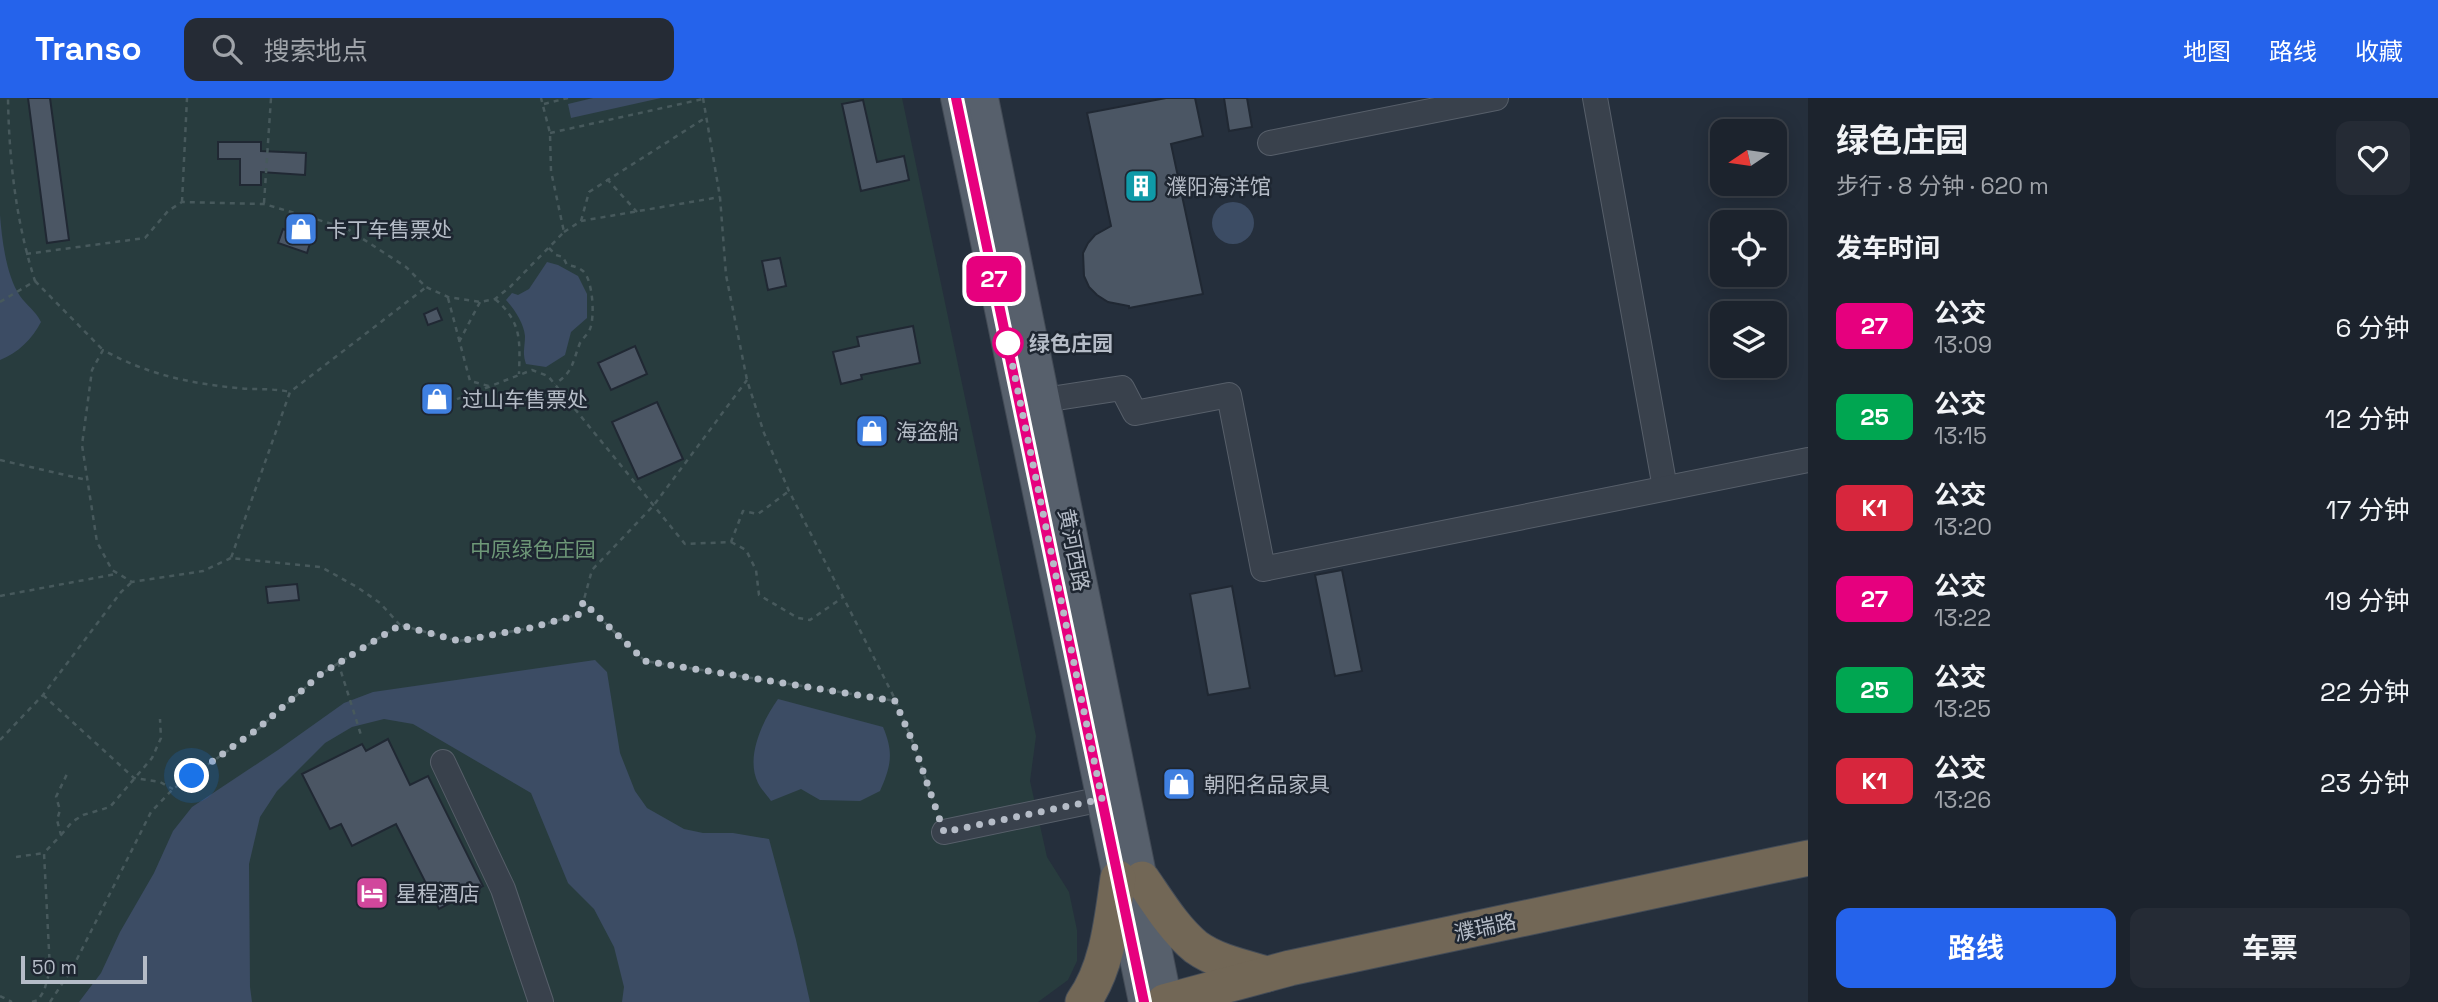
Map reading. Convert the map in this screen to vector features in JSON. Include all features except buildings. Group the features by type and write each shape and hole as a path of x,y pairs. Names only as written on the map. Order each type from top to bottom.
{"highway":[{"name":"濮瑞路","path":"1263,994 1808,858"},
{"path":"1083,1002 1091,992 1101,966 1130,879 1196,947 1223,961 1263,994"},
{"name":"濮瑞路","path":"1161,1002 1263,994 1808,882"}],"main road":[{"name":"黄河西路","path":"956,98 1102,799 1130,879"},
{"name":"黄河西路","path":"983,98 1044,400 1130,879 1161,1002"}],"lane":[{"path":"1270,143 1496,98"},
{"path":"1595,98 1665,488"},
{"path":"1044,400 1122,388 1135,413 1229,395 1263,569 1808,460"},
{"path":"443,762 503,889 541,1002"},
{"path":"944,832 1102,799"}],"path":[{"path":"8,98 12,174 26,254 35,281 103,350 131,365 150,372 212,385 244,389 272,388 290,393"},
{"path":"182,202 187,98"},
{"path":"264,204 271,98"},
{"path":"541,98 550,133 551,171 564,232"},
{"path":"544,103 568,98"},
{"path":"550,133 703,99 720,197 726,275 747,380 764,433 789,491 895,701 914,745 944,832"},
{"path":"581,221 589,192 706,117"},
{"path":"607,179 637,212"},
{"path":"26,254 145,238 168,211 182,202 264,204 346,228 406,267 426,287 448,298 480,302 495,299 527,272 564,232 581,221 720,197"},
{"path":"549,247 556,255 563,257 567,265 586,273 593,308 590,330 582,340 568,376 555,384"},
{"path":"0,302 35,281"},
{"path":"231,558 290,393 426,287"},
{"path":"448,298 470,381 489,386"},
{"path":"495,299 508,311 517,328 519,374"},
{"path":"459,342 480,302"},
{"path":"103,350 92,370 82,445 97,542 116,574 132,582"},
{"path":"429,410 532,370 548,376 685,544 731,542 746,550 756,570 759,595 798,618 810,620 843,597"},
{"path":"0,740 43,695 121,592 132,582 203,571 231,558 321,567 380,603 400,625 459,641 530,628 580,614 592,570 654,505 747,380"},
{"path":"0,460 87,480"},
{"path":"731,542 743,511 758,514 789,491"},
{"path":"0,596 116,574"},
{"path":"583,602 645,661 895,701"},
{"path":"50,1002 72,970 151,812 173,789 256,730 321,674 400,625"},
{"path":"338,662 361,735"},
{"path":"43,695 134,778 160,782 173,789"},
{"path":"16,857 44,853 72,822 83,815 110,807 152,758 161,738 160,719"},
{"path":"61,835 57,820 61,810 56,797 67,774"},
{"path":"32,1002 38,1000 44,991 50,970 44,853"},
{"path":"0,996 12,1002"}],"green space":[{"name":"中原绿色庄园","path":"0,98 902,98 1036,736 1030,781 1047,857 1069,892 1077,930 1077,961 1068,980 1038,1002 0,1002"}],"water":[{"path":"593,98 661,98 571,118 568,104"},
{"path":"1233,202 1248,208 1254,223 1248,238 1233,244 1218,238 1212,223 1218,208"},
{"path":"0,215 11,278 20,296 41,322 24,345 0,360"},
{"path":"547,262 578,276 587,294 587,318 571,332 565,355 546,367 526,364 523,326 506,300 512,293 518,295 529,289"},
{"path":"595,660 607,672 620,753 635,791 647,808 684,829 769,839 810,1002 622,1002 624,987 614,947 594,909 568,883 531,793 413,724 384,719 352,727 325,743 277,791 260,817 249,864 252,1002 79,1002 101,973 173,831 192,807 344,703 373,692"},
{"path":"778,699 883,727 889,744 890,759 880,791 860,801 820,800 801,789 771,801 758,783 754,762 762,728"}],"bus line":[{"name":"27","path":"956,98 1144,1002"}],"place":[{"name":"濮阳海洋馆","path":"1141,186"},
{"name":"卡丁车售票处","path":"301,229"},
{"name":"绿色庄园","path":"1008,343"},
{"name":"过山车售票处","path":"437,399"},
{"name":"海盗船","path":"872,431"},
{"name":"朝阳名品家具","path":"1179,784"},
{"name":"星程酒店","path":"372,893"}],"route":[{"path":"192,776 256,730 321,674 400,625 459,641 530,628 580,614 583,602 645,661 895,701 914,745 944,832 1102,799 1008,343"}]}
